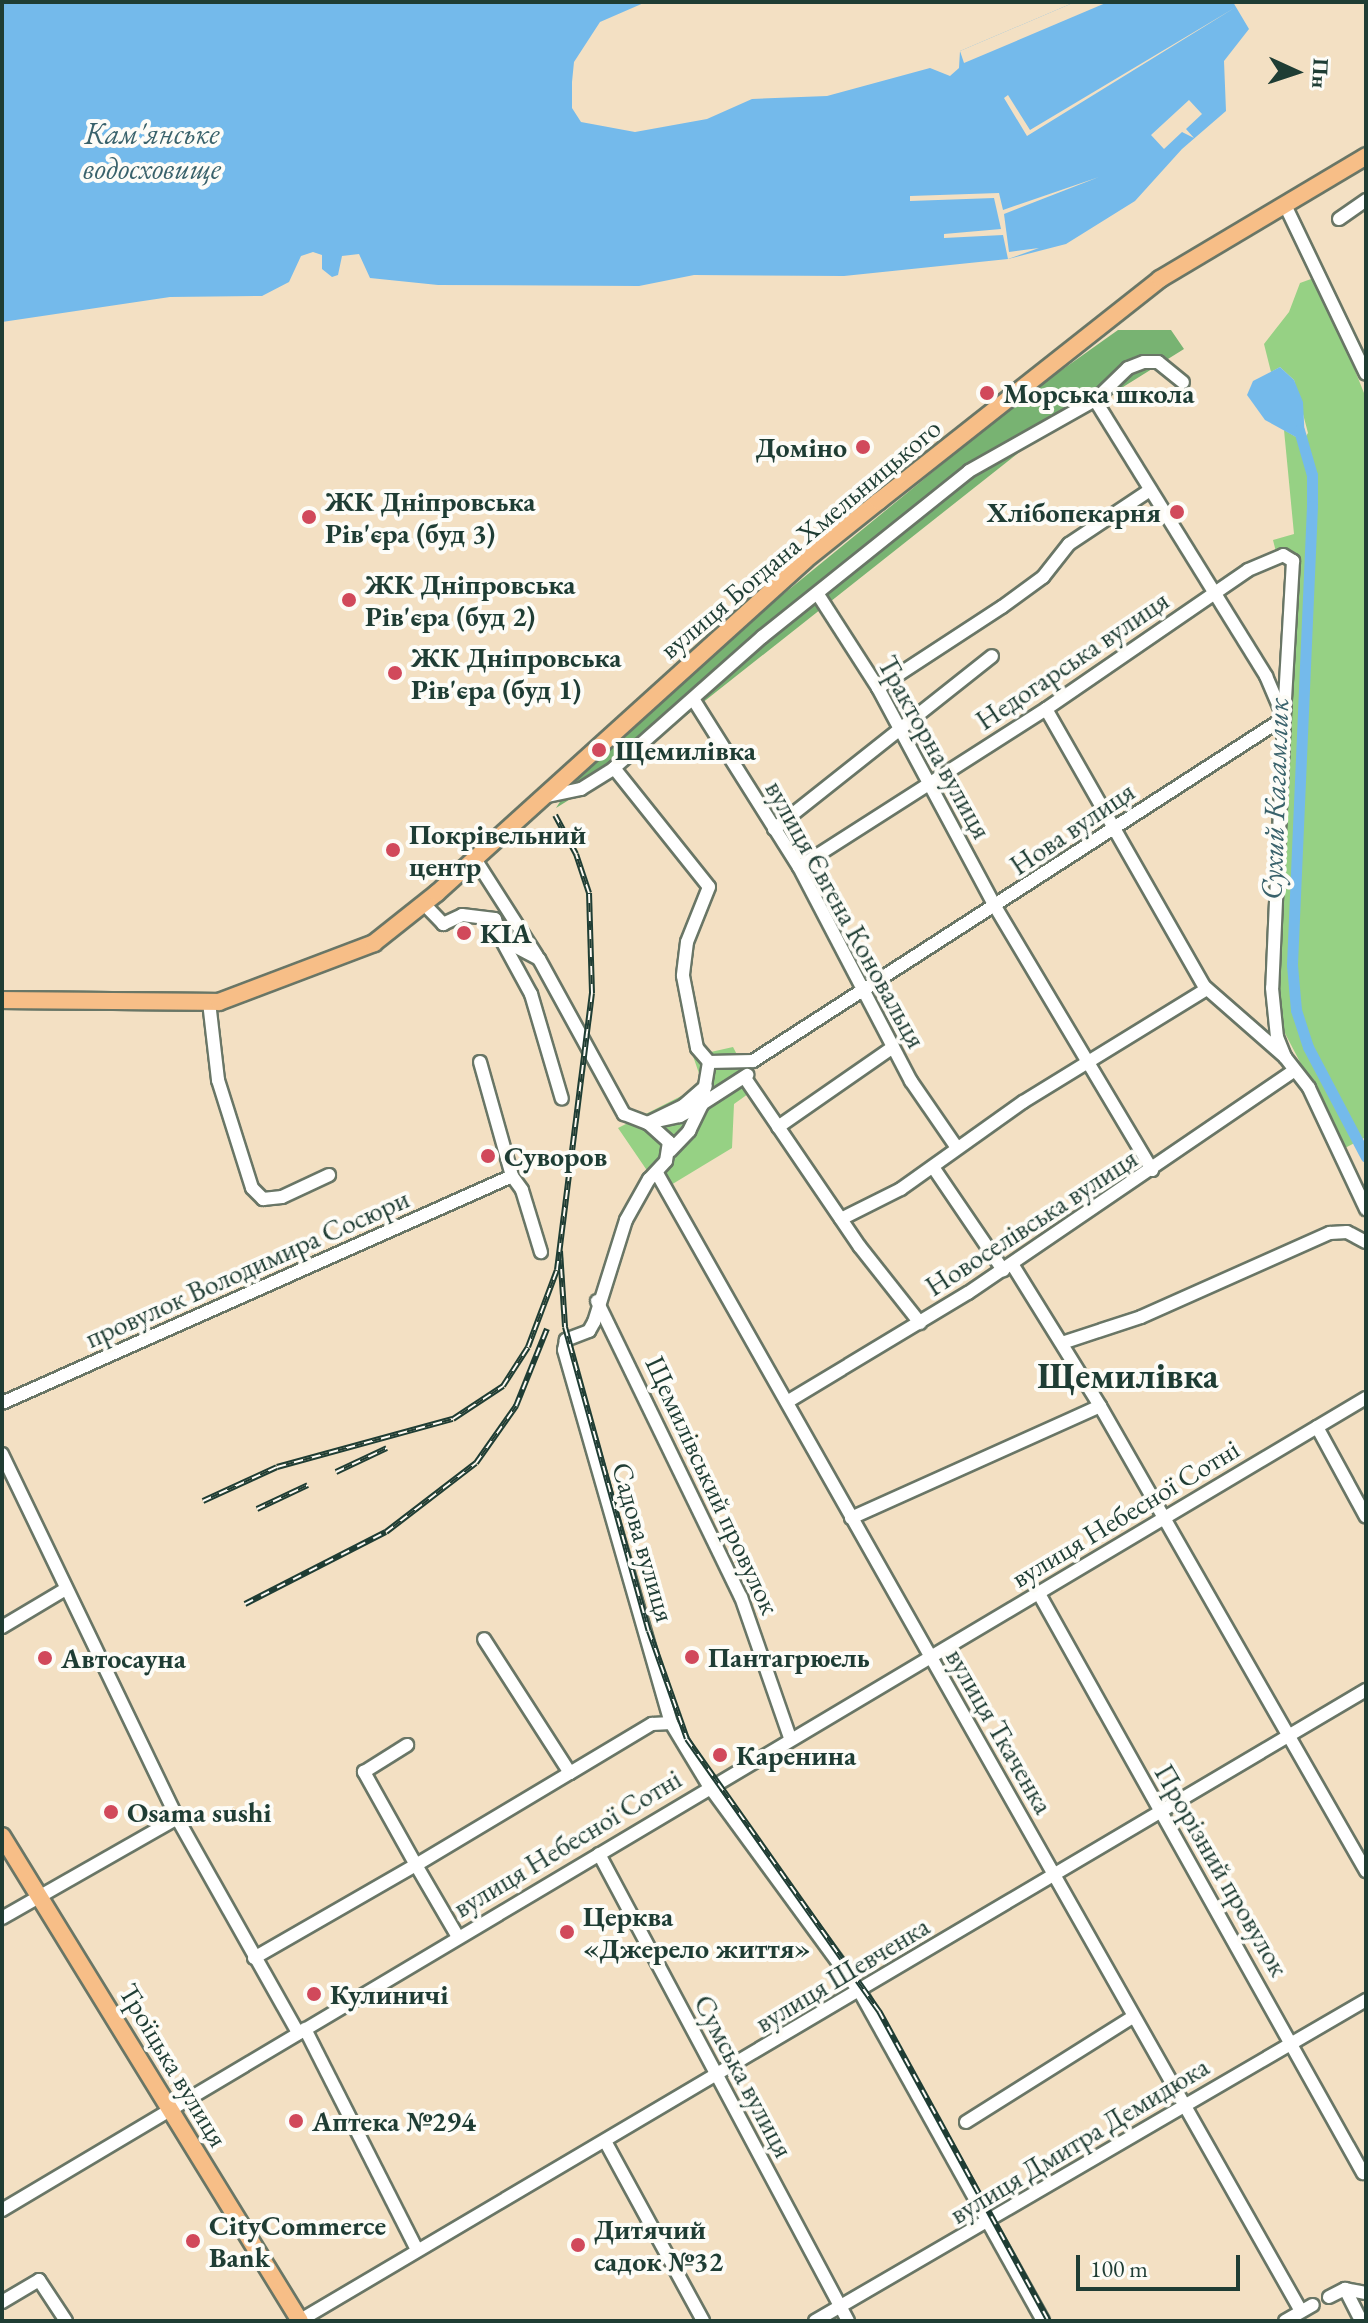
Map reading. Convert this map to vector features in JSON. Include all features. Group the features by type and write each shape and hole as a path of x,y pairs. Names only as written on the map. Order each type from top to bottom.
{"main road":[{"name":"вулиця Богдана Хмельницького","path":"2,1000 209,1002 374,943 475,859 792,571 879,501 1160,279 1366,156"},
{"name":"Троїцька вулиця","path":"2,1836 300,2321"}],"street":[{"path":"1339,219 1366,200"},
{"path":"1285,205 1366,374"},
{"path":"543,797 581,789 614,768 695,702 762,637 819,596 969,471 1095,400 1128,368 1144,362 1158,362 1183,382"},
{"path":"1095,400 1266,676 1284,718 1272,988 1277,1037 1285,1057 1309,1088 1366,1209"},
{"path":"878,688 1002,607 1043,577 1069,544 1150,490"},
{"name":"Недогарська вулиця","path":"799,867 1046,709 1267,558 1283,555 1293,561 1284,718"},
{"name":"Тракторна вулиця","path":"819,596 878,688 996,908 1152,1170"},
{"path":"774,829 992,656"},
{"name":"вулиця Євгена Коновальця","path":"695,702 799,867 893,1047 957,1148"},
{"path":"1046,709 1207,989 1285,1057"},
{"name":"Нова вулиця","path":"753,1061 996,908 1284,718"},
{"path":"597,1301 626,1220 649,1179 658,1175 670,1151 689,1131 702,1104 708,1084 709,1062 697,1048 683,976 687,942 709,887 614,768"},
{"path":"475,859 518,923 590,1046 612,1097 624,1114 648,1123 664,1135 670,1151"},
{"path":"424,904 443,924 462,915 518,923"},
{"path":"495,919 501,939 531,994 562,1099"},
{"path":"501,939 539,959"},
{"path":"841,1219 933,1167 957,1148 1207,989"},
{"path":"209,1002 218,1080 252,1188 263,1199 282,1197 329,1175"},
{"path":"778,1127 893,1047"},
{"path":"648,1123 680,1116 702,1104 745,1078 753,1061 709,1062"},
{"path":"480,1062 512,1176 522,1190 541,1252"},
{"name":"Новоселівська вулиця","path":"787,1402 1007,1267 1294,1071"},
{"path":"745,1078 841,1219 920,1323"},
{"path":"648,1123 683,1106 708,1084"},
{"path":"933,1167 1062,1343 1366,1871"},
{"name":"вулиця Ткаченка","path":"658,1175 1183,2105 1307,2308 1285,2321"},
{"name":"провулок Володимира Сосюри","path":"2,1403 512,1176"},
{"path":"1062,1343 1141,1317 1330,1233 1347,1232 1366,1242"},
{"name":"Садова вулиця","path":"597,1301 589,1331 566,1340 564,1350 671,1723 709,1786 860,1992 1043,2321"},
{"name":"Щемилівський провулок","path":"597,1301 741,1597 790,1738"},
{"name":"вулиця Небесної Сотні","path":"3,2208 1366,1398"},
{"path":"851,1518 1100,1406"},
{"path":"1317,1427 1366,1517"},
{"path":"2,1454 64,1590 177,1818 254,1958 301,2031 416,2248"},
{"path":"2,1627 64,1590"},
{"name":"Прорізний провулок","path":"1038,1592 1293,2042 1363,2173"},
{"path":"484,1639 570,1773"},
{"name":"вулиця Шевченка","path":"300,2321 416,2248 717,2076 1366,1690"},
{"path":"254,1958 652,1724 671,1723"},
{"path":"407,1745 364,1772 458,1937"},
{"path":"2,1918 177,1818"},
{"name":"Сумська вулиця","path":"599,1854 848,2321"},
{"name":"вулиця Дмитра Демидюка","path":"815,2321 990,2222 1183,2105 1366,2000"},
{"path":"966,2122 1133,2017"},
{"path":"605,2141 703,2321"},
{"path":"2,2302 39,2280 66,2321"},
{"path":"1345,2289 1361,2321"},
{"path":"1329,2297 1345,2289 1366,2293"}],"green space":[{"path":"1311,279 1320,283 1366,398 1366,1137 1345,1148 1278,1020 1298,558 1276,552 1273,540 1294,534 1284,430 1303,441 1308,433 1294,380 1280,367 1271,372 1264,344 1289,312 1300,283"},
{"path":"1118,330 1171,330 1184,349 1022,450 620,768 556,808 575,778 775,601 1028,394"},
{"path":"733,1047 755,1089 734,1104 732,1148 661,1191 618,1128 703,1085 693,1056"}],"water":[{"name":"Кам'янське водосховище","path":"2,2 646,2 600,22 574,62 572,82 572,108 581,122 635,132 707,119 752,99 827,96 930,68 950,76 959,68 960,51 1075,2 1233,2 1249,29 1224,61 1226,111 1182,149 1135,201 1066,244 1008,259 844,276 694,275 639,286 438,285 370,278 359,254 342,256 338,275 332,277 322,269 322,255 313,252 301,256 289,282 262,296 170,297 2,322"},
{"path":"1280,367 1294,380 1303,402 1305,442 1265,420 1247,395 1253,381"}],"pier":[{"path":"1075,2 1108,2 964,63 960,51"},
{"path":"1236,7 1027,136 1004,98 1008,95 1030,130"},
{"path":"1189,100 1202,114 1186,129 1194,138 1182,132 1164,149 1151,135"},
{"path":"1099,177 1004,214 1009,252 1039,248 1008,259 1003,235 944,238 944,234 1001,229 994,198 910,201 910,196 999,193 1003,210"}],"waterway":[{"name":"Сухий Кагамлик","path":"1299,430 1312,475 1312,506 1292,965 1296,1010 1308,1047 1366,1157"}],"railway":[{"path":"203,1501 277,1467 453,1419 503,1386 528,1347 557,1270 592,993 589,893 576,854 555,815"},
{"path":"560,1251 565,1327 649,1631 687,1739 879,2011 1049,2321"},
{"path":"245,1604 386,1532 476,1463 516,1406 547,1329"},
{"path":"336,1472 387,1448"},
{"path":"257,1509 308,1485"}],"place":[{"name":"Морська школа","path":"987,393"},
{"name":"Доміно","path":"863,447"},
{"name":"Хлібопекарня","path":"1177,512"},
{"name":"ЖК Дніпровська Рів'єра (буд 3)","path":"309,517"},
{"name":"ЖК Дніпровська Рів'єра (буд 2)","path":"349,600"},
{"name":"ЖК Дніпровська Рів'єра (буд 1)","path":"395,673"},
{"name":"Щемилівка","path":"599,750"},
{"name":"Покрівельний центр","path":"393,850"},
{"name":"KIA","path":"464,933"},
{"name":"Суворов","path":"488,1156"},
{"name":"Пантагрюель","path":"692,1657"},
{"name":"Автосауна","path":"45,1658"},
{"name":"Каренина","path":"720,1755"},
{"name":"Osama sushi","path":"111,1812"},
{"name":"Церква «Джерело життя»","path":"567,1932"},
{"name":"Кулиничі","path":"314,1994"},
{"name":"Аптека №294","path":"296,2121"},
{"name":"CityCommerce Bank","path":"193,2241"},
{"name":"Дитячий садок №32","path":"578,2245"}],"district":[{"name":"Щемилівка","path":"1128,1376"}]}
